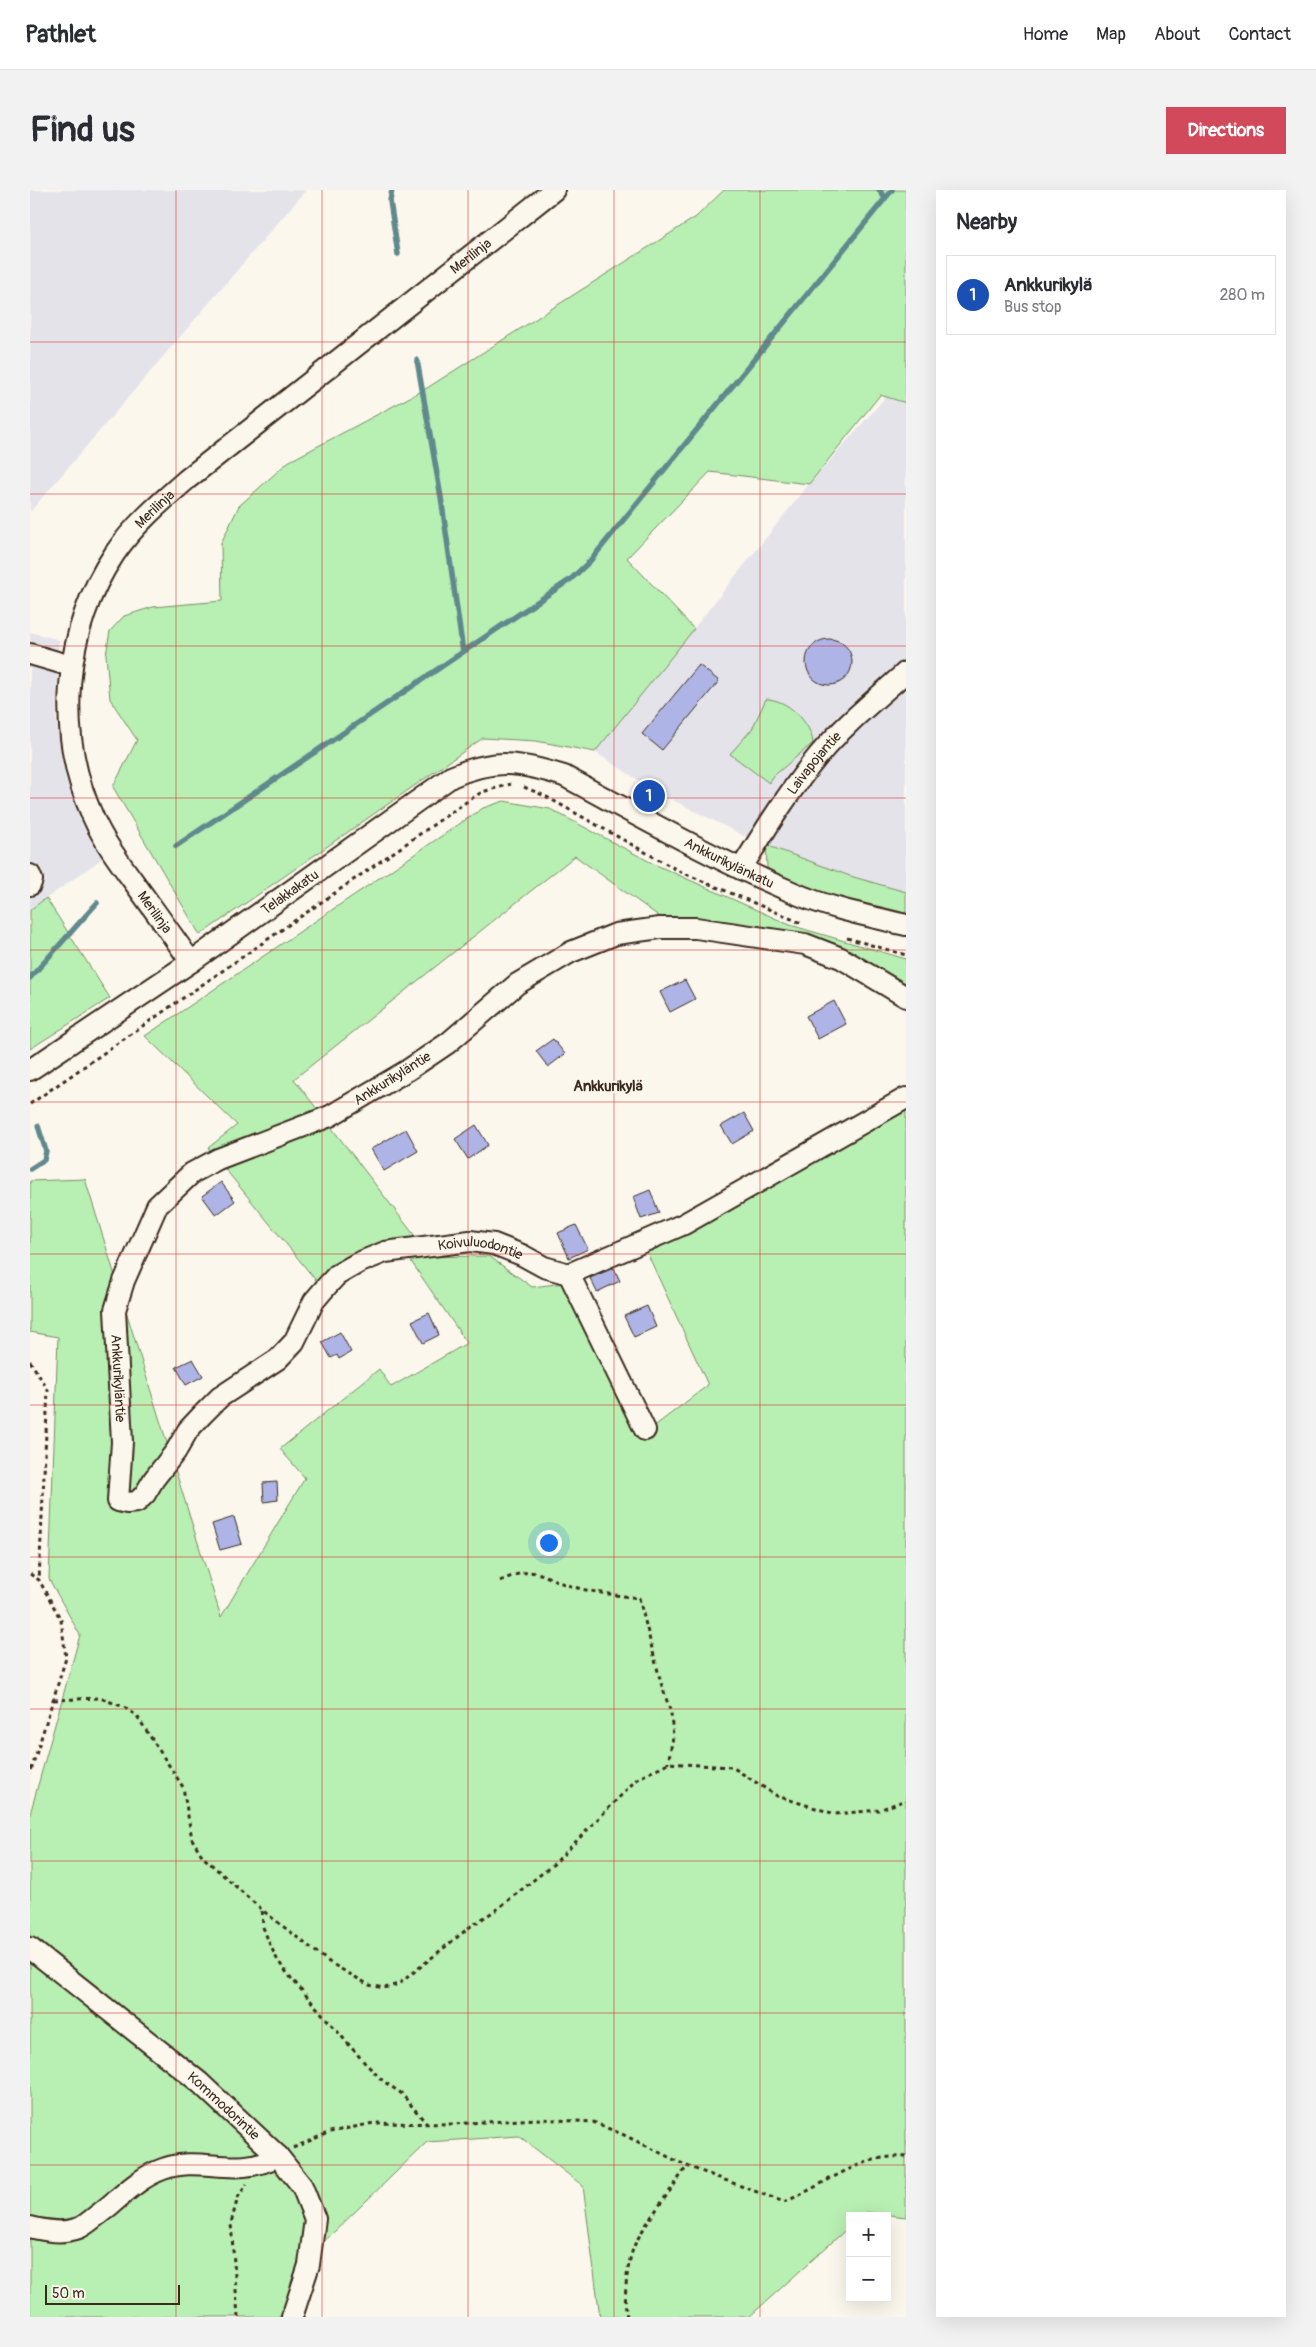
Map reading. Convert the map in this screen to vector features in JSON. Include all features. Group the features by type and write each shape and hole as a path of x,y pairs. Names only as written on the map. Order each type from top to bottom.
{"street":[{"name":"Merilinja","path":"191,962 108,846 84,794 70,735 71,666 87,604 115,552 151,511 186,480 554,190"},
{"path":"30,654 71,666"},
{"name":"Laivapojantie","path":"741,869 774,814 818,756 906,672"},
{"name":"Telakkakatu","path":"30,1070 191,962 451,778 471,768 489,764 532,766 564,776"},
{"name":"Ankkurikylänkatu","path":"564,776 741,869 794,893 845,910 906,925"},
{"path":"30,875 32,880 30,885"},
{"name":"Ankkurikyläntie","path":"118,1501 122,1442 115,1310 124,1281 157,1206 192,1173 218,1159 330,1116 408,1070 448,1043 518,984 571,952 616,934 660,928 696,928 805,944 841,958 906,997"},
{"path":"645,1430 570,1274 684,1224 906,1098"},
{"name":"Koivuluodontie","path":"118,1501 137,1502 146,1494 154,1479 176,1451 188,1430 202,1414 220,1397 278,1359 294,1342 314,1301 337,1276 358,1263 385,1252 470,1241 494,1244 522,1255 544,1267 570,1274"},
{"name":"Kommodorintie","path":"30,1948 199,2082 278,2156 302,2186 315,2219 310,2265 292,2317"},
{"path":"30,2227 52,2232 80,2228 139,2180 164,2169 196,2164 250,2167 265,2163 278,2156"}],"path":[{"path":"30,1104 469,800 496,787 513,784"},
{"path":"521,786 545,796 679,871 808,926"},
{"path":"846,938 906,955"},
{"path":"30,1361 48,1390 39,1580"},
{"path":"500,1581 521,1572 543,1574 572,1587 603,1594 640,1598 661,1683 672,1713 673,1737 668,1763"},
{"path":"30,1574 39,1580 61,1620 66,1658 30,1774"},
{"path":"54,1700 100,1698 124,1708 137,1716 183,1787 192,1839 203,1857 262,1910 329,1962 369,1985 384,1988 399,1984 471,1926 496,1910 556,1863 637,1779 668,1763 732,1767 777,1796 835,1814 879,1810 906,1800"},
{"path":"262,1910 263,1927 270,1945 287,1972 348,2045 383,2081 401,2093 426,2123"},
{"path":"278,2156 296,2146 330,2132 374,2123 451,2124 539,2119 593,2122 686,2166 784,2202 804,2194 861,2163 884,2156 906,2157"},
{"path":"627,2317 625,2307 628,2274 634,2246 686,2166"},
{"path":"238,2317 231,2223 238,2197 248,2183"}],"shaded area":[{"path":"30,190 306,190 30,512"},
{"path":"906,374 906,892 850,876 748,838 655,791 595,752 809,484"},
{"path":"30,632 59,640 56,719 65,768 82,821 103,858 30,910"}],"green space":[{"path":"724,190 906,190 906,403 880,395 809,484 710,472 627,558 694,629 595,752 536,741 483,738 200,935 113,787 137,740 110,699 106,655 110,631 124,616 153,607 222,601 221,543 239,506 288,462 427,388 696,217"},
{"path":"766,699 782,703 797,713 808,727 813,743 771,778 769,783 730,754 752,729"},
{"path":"504,801 550,809 654,864 790,925 906,959 906,993 819,945 667,922 575,856 294,1079 418,1240 318,1283 208,1148 237,1125 145,1036 483,808"},
{"path":"766,845 850,876 906,892 906,913 834,896 781,877 767,868"},
{"path":"46,898 110,998 30,1049 30,910"},
{"path":"906,1107 906,2217 891,2215 891,2212 846,2212 846,2230 749,2317 600,2317 583,2186 519,2136 427,2142 301,2264 283,2317 30,2317 30,1814 80,1635 49,1579 58,1337 30,1332 30,1181 85,1179 221,1617 305,1478 280,1449 379,1369 391,1387 467,1343 408,1257 489,1256 532,1287 564,1283 639,1438 708,1385 644,1246"}],"building":[{"path":"829,639 842,643 848,649 852,662 848,675 842,681 829,685 816,681 810,675 806,662 810,649 816,643"},
{"path":"699,665 719,681 662,750 642,734"},
{"path":"685,980 695,999 670,1012 660,992"},
{"path":"834,1001 846,1024 818,1039 806,1016"},
{"path":"553,1039 565,1054 548,1067 536,1051"},
{"path":"744,1113 754,1131 732,1144 721,1126"},
{"path":"476,1125 488,1145 468,1159 455,1139"},
{"path":"406,1129 418,1151 384,1171 371,1149"},
{"path":"221,1182 235,1201 216,1215 202,1196"},
{"path":"650,1190 659,1213 641,1219 633,1197"},
{"path":"576,1225 588,1249 569,1258 558,1233"},
{"path":"614,1268 620,1281 597,1292 590,1278"},
{"path":"647,1306 656,1327 634,1337 624,1316"},
{"path":"429,1313 439,1335 423,1343 412,1321"},
{"path":"340,1332 351,1352 339,1359 337,1355 331,1358 322,1342"},
{"path":"193,1359 203,1376 186,1385 176,1367"},
{"path":"277,1482 278,1500 264,1502 263,1483"},
{"path":"234,1517 242,1544 220,1550 212,1524"}],"waterway":[{"path":"392,190 390,201 398,254"},
{"path":"879,190 885,198"},
{"path":"176,846 571,579 590,561 892,190"},
{"path":"417,360 441,497 463,652"},
{"path":"30,978 97,903"},
{"path":"30,1169 44,1160 46,1151 38,1126"}],"place":[{"name":"Ankkurikylä","path":"649,796"}],"district":[{"name":"Ankkurikylä","path":"608,1086"}]}
